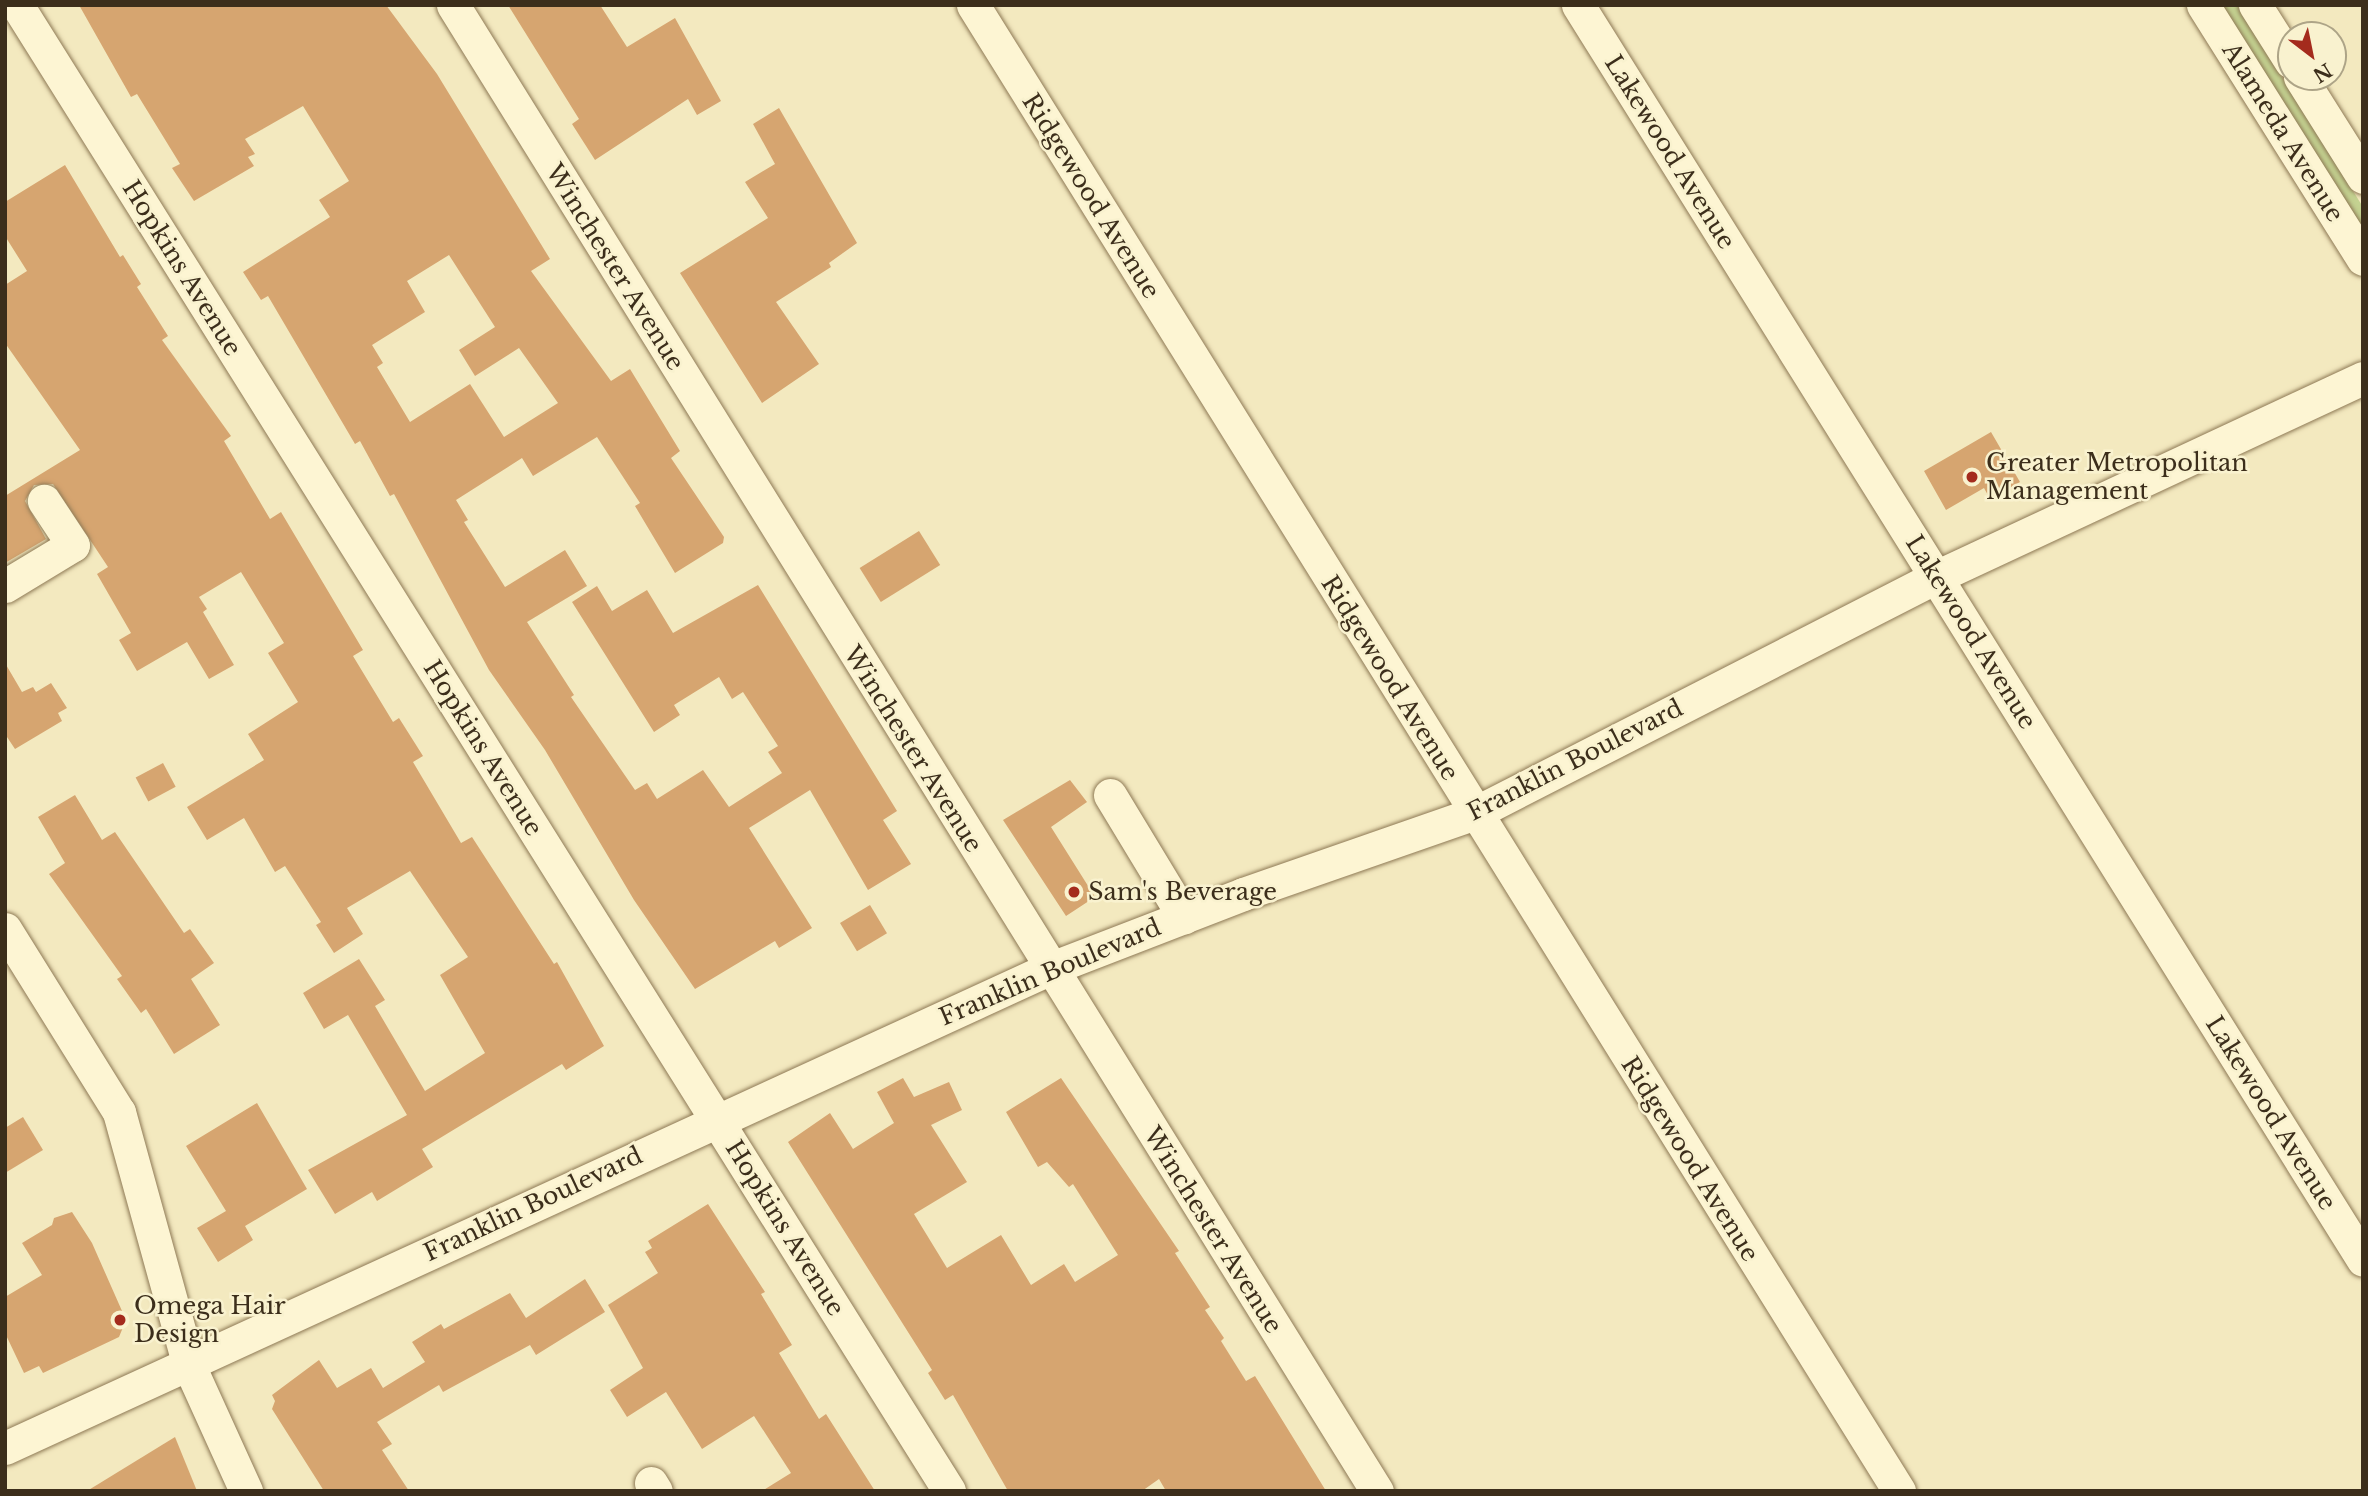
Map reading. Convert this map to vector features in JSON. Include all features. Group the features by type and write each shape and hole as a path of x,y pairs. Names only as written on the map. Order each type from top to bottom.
{"street":[{"name":"Hopkins Avenue","path":"17,5 949,1491"},
{"name":"Winchester Avenue","path":"453,5 1049,969 1377,1491"},
{"name":"Ridgewood Avenue","path":"974,5 1473,814 1899,1491"},
{"name":"Lakewood Avenue","path":"1578,5 2363,1260"},
{"name":"Alameda Avenue","path":"2203,5 2363,259"},
{"name":"Alameda Avenue","path":"2255,5 2277,40"},
{"name":"Alameda Avenue","path":"2309,91 2363,177"},
{"name":"Franklin Boulevard","path":"5,1448 716,1119 1049,969 1184,917 1473,814 1936,577 2363,378"},
{"path":"5,586 73,545 44,500"},
{"path":"1110,795 1184,917"},
{"path":"5,929 120,1112 188,1363 246,1491"}],"green space":[{"path":"2218,5 2237,5 2277,69 2277,91 2291,91 2363,207 2363,238"}],"building":[{"path":"79,5 386,5 437,74 550,259 531,271 611,381 630,369 680,451 671,458 724,537 723,543 675,573 635,506 640,503 597,437 533,476 522,458 456,500 468,520 464,522 505,587 565,550 587,586 527,622 574,695 571,697 635,790 647,783 657,799 703,770 729,807 782,773 768,752 778,746 743,692 732,699 719,677 674,705 680,715 654,732 572,602 597,586 612,611 647,590 673,633 758,585 897,811 883,820 911,864 868,890 810,790 749,828 812,928 779,948 775,941 695,989 634,900 545,750 489,670 394,494 390,496 360,441 355,444 268,296 261,300 243,272 330,217 319,200 349,181 303,106 245,139 255,154 248,157 254,166 194,201 172,168 180,164 137,94 131,97","holes":["449,255 495,327 459,350 475,376 519,348 558,403 504,437 470,384 410,422 377,367 383,363 372,345 425,312 407,281"]},
{"path":"508,5 600,5 627,47 675,18 721,101 697,115 688,99 595,160 572,124 579,119"},
{"path":"779,108 857,243 829,263 831,267 776,302 819,364 762,403 680,273 768,218 745,182 775,164 753,124"},
{"path":"65,165 120,257 123,255 141,284 137,287 168,336 162,340 231,436 224,441 270,519 281,512 363,650 353,656 393,722 399,718 423,756 413,762 461,843 472,837 554,964 557,962 604,1046 566,1070 562,1064 422,1149 433,1167 377,1201 372,1192 335,1214 308,1170 407,1115 348,1015 324,1029 303,993 359,959 385,1000 375,1006 425,1091 485,1053 440,975 468,957 410,871 347,908 363,934 334,953 316,925 321,922 285,866 275,872 244,818 207,840 187,807 264,760 248,734 298,702 268,653 284,643 241,572 199,597 207,609 203,612 234,665 209,679 187,642 137,671 119,640 131,633 97,574 108,567 53,484 34,485 25,501 46,539 5,563 5,496 80,450 5,343 5,285 27,271 5,236 5,202"},
{"name":"Greater Metropolitan Management","path":"1991,432 2020,482 1990,499 1984,488 1946,510 1924,471"},
{"path":"919,531 940,565 881,602 860,568"},
{"path":"5,663 22,692 33,687 36,692 51,683 67,708 58,713 62,721 15,749 5,734"},
{"path":"163,763 176,787 148,801 136,778"},
{"path":"1070,780 1087,802 1051,827 1095,897 1066,916 1003,820"},
{"path":"75,795 102,840 115,832 184,933 190,929 214,963 191,979 220,1025 174,1054 146,1009 141,1013 117,979 122,976 49,874 65,863 38,817"},
{"path":"870,905 887,933 857,951 840,923"},
{"path":"903,1078 914,1097 949,1082 962,1110 931,1125 967,1182 914,1214 947,1268 1001,1235 1031,1285 1064,1264 1075,1282 1118,1255 1073,1184 1069,1187 1047,1162 1038,1167 1006,1112 1061,1078 1179,1251 1175,1253 1210,1307 1205,1310 1224,1338 1221,1341 1246,1381 1255,1376 1326,1491 1166,1491 1159,1479 1142,1491 1008,1491 953,1395 945,1400 928,1373 932,1370 788,1142 830,1113 853,1149 894,1123 877,1092"},
{"path":"257,1103 307,1189 245,1226 253,1240 218,1262 197,1228 226,1211 186,1146"},
{"path":"23,1117 43,1150 5,1173 5,1128"},
{"path":"708,1204 765,1292 761,1294 792,1345 779,1353 819,1419 826,1414 875,1491 762,1491 791,1473 754,1416 702,1449 666,1392 627,1417 610,1390 643,1368 608,1305 658,1273 645,1252 652,1248 648,1241"},
{"path":"72,1212 92,1243 126,1320 119,1337 43,1373 39,1366 24,1373 5,1333 5,1297 42,1275 22,1243 52,1225 54,1218"},
{"path":"585,1279 605,1312 536,1355 530,1345 443,1392 439,1385 377,1422 392,1444 382,1450 409,1491 324,1491 272,1409 275,1401 272,1395 319,1360 337,1388 371,1368 383,1388 425,1362 412,1342 441,1324 444,1329 510,1293 526,1318"},
{"path":"175,1437 197,1491 87,1491"}],"place":[{"name":"Greater Metropolitan Management","path":"1972,477"},
{"name":"Sam's Beverage","path":"1074,892"},
{"name":"Omega Hair Design","path":"120,1320"}]}
